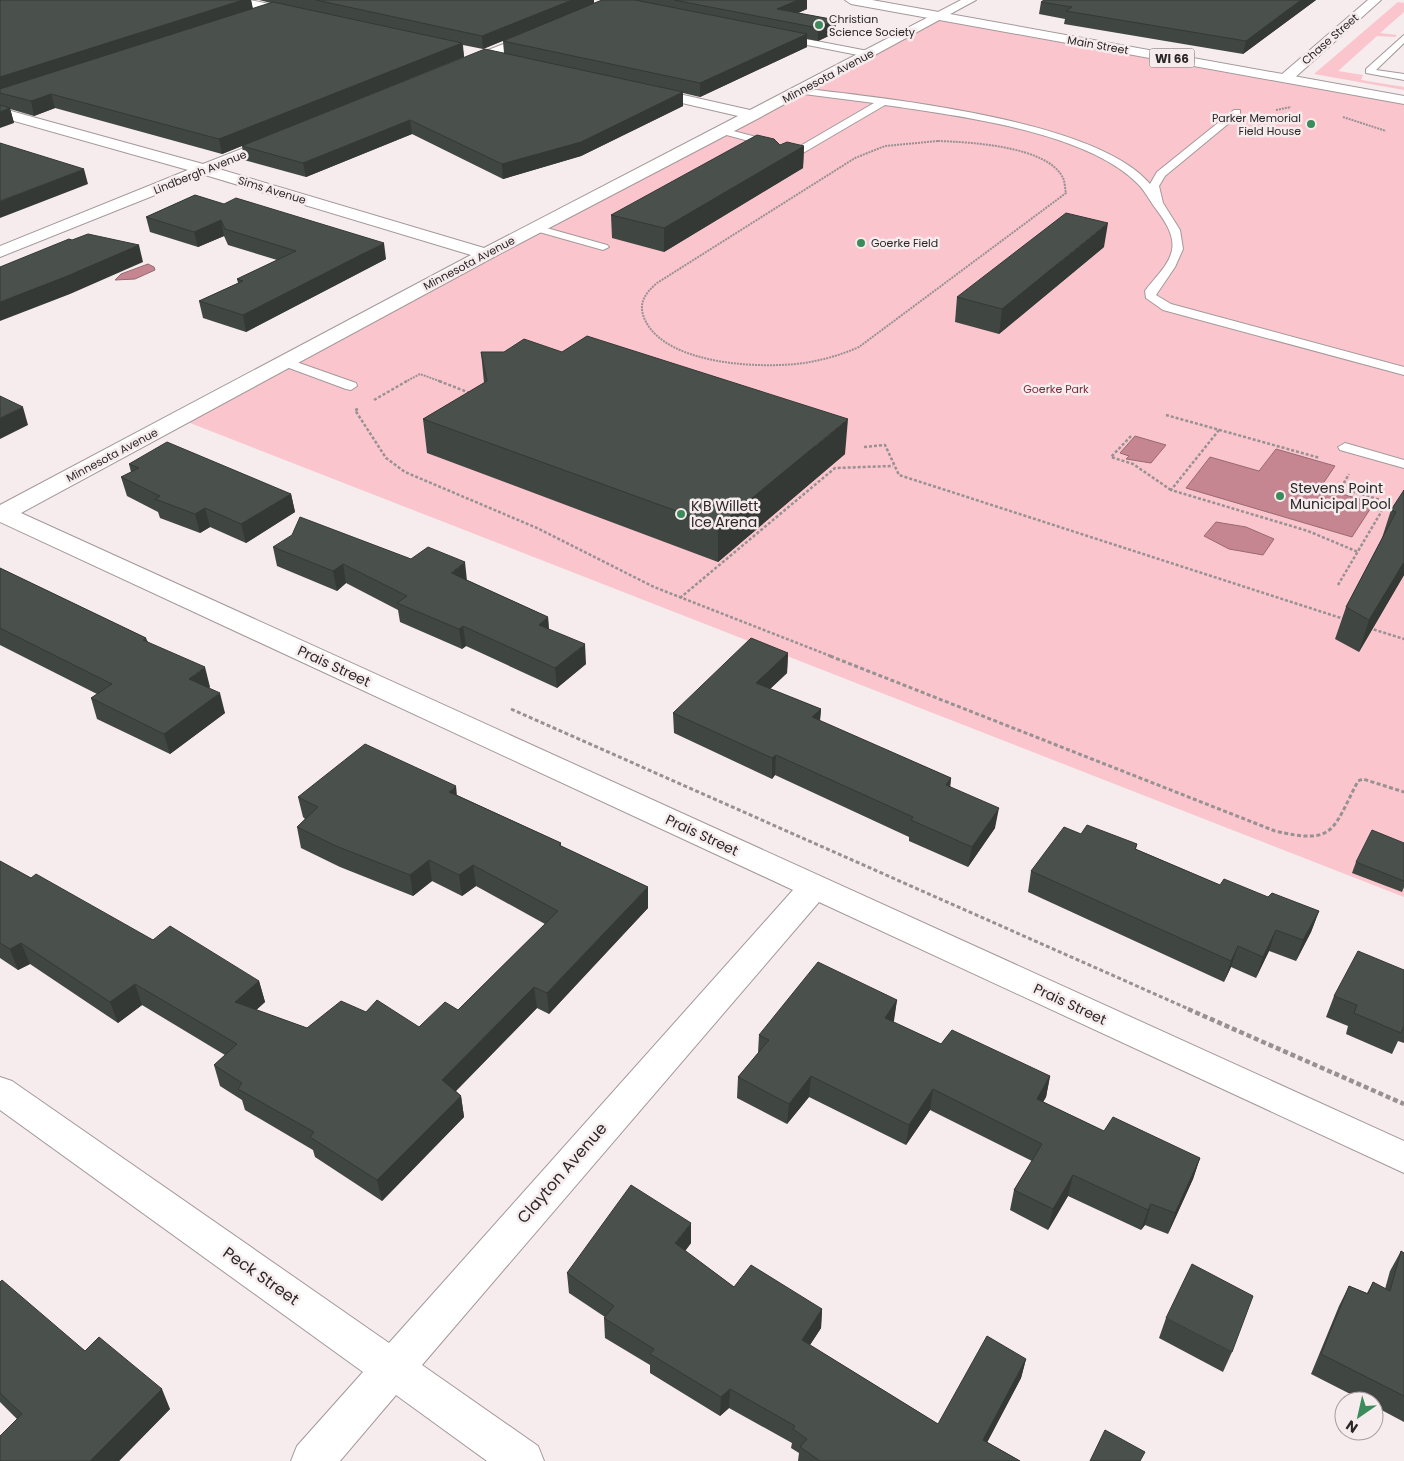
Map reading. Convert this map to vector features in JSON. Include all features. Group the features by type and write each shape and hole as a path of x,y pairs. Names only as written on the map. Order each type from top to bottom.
{"street":[{"path":"233,0 309,17"},
{"path":"247,18 301,0"},
{"name":"Main Street","path":"851,0 1404,100"},
{"path":"925,0 940,16"},
{"name":"Minnesota Avenue","path":"1,513 486,254 970,0"},
{"name":"Chase Street","path":"1286,78 1375,0"},
{"path":"449,70 550,29"},
{"path":"460,50 505,60"},
{"path":"632,88 754,115"},
{"name":"Sims Avenue","path":"0,103 205,170 486,254"},
{"name":"Lindbergh Avenue","path":"0,252 288,136"},
{"name":"Prais Street","path":"1,513 1404,1158"},
{"name":"Clayton Avenue","path":"312,1461 814,887"},
{"name":"Peck Street","path":"0,1091 523,1461"}],"lane":[{"path":"775,36 868,54"},
{"path":"1404,38 1369,71 1404,77"},
{"path":"1384,56 1394,58"},
{"path":"799,91 884,101 1017,127 1077,143 1108,157 1140,180 1174,227 1178,252 1169,270 1151,291 1150,296 1156,302 1182,311 1404,371"},
{"path":"722,131 770,143 785,152 783,160 884,101"},
{"path":"1158,204 1154,186 1156,180 1237,112"},
{"path":"536,228 603,247"},
{"path":"285,362 351,386"},
{"path":"1345,448 1404,464"}],"path":[{"path":"1341,117 1386,131"},
{"path":"948,141 983,144 1015,150 1039,159 1058,171 1067,186 1066,193 859,347 836,356 802,363 772,365 738,363 702,356 671,345 659,337 644,321 640,310 642,300 648,290 656,283 855,158 885,146 948,141"},
{"path":"372,401 420,374 478,395"},
{"path":"364,406 356,410 368,431 386,458 405,472 537,528 679,598 1276,831 1300,837 1322,836 1333,825 1358,781 1363,779 1404,792"},
{"path":"1166,415 1327,460"},
{"path":"1171,490 1219,430"},
{"path":"1131,436 1111,457 1133,464 1171,490 1308,531 1358,552"},
{"path":"864,447 885,445 893,466 899,475 1348,621"},
{"path":"679,598 835,468 893,466"},
{"path":"1338,585 1387,502 1341,488 1354,467"},
{"path":"1367,627 1404,639"},
{"path":"508,708 1404,1104"}],"green space":[{"path":"1398,2 1404,3 1404,12 1380,33 1397,35 1395,37 1377,36 1338,71 1363,75 1361,80 1404,87 1404,90 1314,74"},
{"name":"Goerke Park","path":"940,16 1404,99 1404,897 180,419"}],"shaded area":[{"path":"148,264 154,267 155,270 135,279 115,280 121,274"},
{"path":"1135,436 1166,445 1151,463 1126,459 1129,456 1120,453"},
{"name":"Stevens Point Municipal Pool","path":"1276,449 1335,466 1320,488 1374,503 1352,537 1186,488 1210,457 1259,471"},
{"path":"1216,522 1246,527 1274,539 1263,555 1229,549 1204,536"}],"building":[{"path":"0,0 243,0 0,77"},
{"path":"316,0 572,0 482,36"},
{"path":"602,0 635,0 807,34 700,83 503,41"},
{"path":"674,0 798,0 777,9 836,20 818,28"},
{"path":"1044,0 1301,0 1246,41 1066,11 1072,7 1041,2"},
{"path":"273,2 462,43 219,139 51,94 31,101 0,93 0,89"},
{"path":"485,49 683,92 581,142 502,164 410,120 303,163 242,146"},
{"path":"0,105 10,108 0,112"},
{"path":"757,135 774,139 780,145 787,142 804,146 664,228 611,215"},
{"path":"0,143 84,169 0,201"},
{"path":"195,195 224,204 236,198 384,243 243,315 199,301 243,281 237,279 296,251 225,229 221,220 194,232 146,217"},
{"path":"1066,213 1108,223 1002,309 957,297"},
{"path":"88,234 139,245 65,277 0,302 0,267 69,239 72,240"},
{"name":"K B Willett Ice Arena","path":"587,336 848,419 718,526 423,419 487,381 481,352 504,352 524,339 562,352"},
{"path":"0,396 23,407 0,418"},
{"path":"167,442 291,494 241,524 205,508 195,514 155,499 160,496 121,477 139,468 129,464"},
{"path":"1404,490 1404,562 1369,620 1346,607 1396,512 1391,510"},
{"path":"300,517 411,559 428,547 465,562 451,573 548,617 539,625 585,644 555,668 463,626 459,629 397,603 407,596 343,564 333,571 273,547 292,535"},
{"path":"0,568 146,638 143,640 205,667 189,679 220,693 164,734 91,698 112,684 0,628"},
{"path":"751,638 788,653 756,683 821,709 812,717 951,778 946,785 999,808 972,847 911,820 913,817 776,755 772,758 673,713"},
{"path":"365,744 456,786 449,792 561,843 559,845 648,887 547,993 534,987 442,1080 461,1096 377,1180 310,1137 314,1132 238,1089 242,1083 214,1065 237,1044 135,984 110,1002 21,943 10,949 0,943 0,861 31,878 36,874 153,940 170,926 259,981 235,1002 307,1028 341,1001 366,1012 377,1000 419,1027 445,1002 458,1010 558,911 473,865 459,875 429,860 410,875 336,846 297,827 318,807 298,797"},
{"path":"1087,825 1137,844 1135,849 1220,885 1224,879 1268,897 1272,893 1319,911 1303,940 1276,930 1263,957 1238,946 1231,961 1031,871 1064,827 1081,834"},
{"path":"1372,830 1404,843 1404,881 1356,862"},
{"path":"1358,951 1404,970 1404,1026 1401,1033 1354,1013 1357,1005 1334,996"},
{"path":"818,962 897,1000 885,1018 941,1044 952,1030 1050,1076 1037,1099 1104,1131 1113,1117 1200,1158 1175,1213 1151,1204 1148,1210 1073,1175 1053,1209 1014,1190 1042,1144 933,1089 909,1125 811,1076 789,1104 738,1077 769,1040 759,1035"},
{"path":"631,1185 691,1223 675,1243 734,1287 751,1265 822,1309 802,1340 938,1424 987,1336 1026,1359 983,1440 1020,1461 820,1461 800,1447 807,1439 793,1429 795,1426 730,1389 721,1397 650,1354 654,1349 604,1318 614,1306 567,1273"},
{"path":"1401,1251 1404,1253 1404,1396 1321,1354 1349,1286 1368,1294 1373,1282 1390,1291"},
{"path":"1192,1264 1253,1296 1232,1352 1166,1318"},
{"path":"2,1280 85,1351 99,1337 162,1389 90,1461 0,1461 0,1436 22,1414 0,1393 0,1282"},
{"path":"1105,1430 1145,1452 1140,1461 1090,1461"}],"place":[{"name":"Christian Science Society","path":"819,25"},
{"name":"Parker Memorial Field House","path":"1311,124"},
{"name":"Goerke Field","path":"861,243"},
{"name":"Stevens Point Municipal Pool","path":"1280,496"},
{"name":"K B Willett Ice Arena","path":"681,514"}]}
